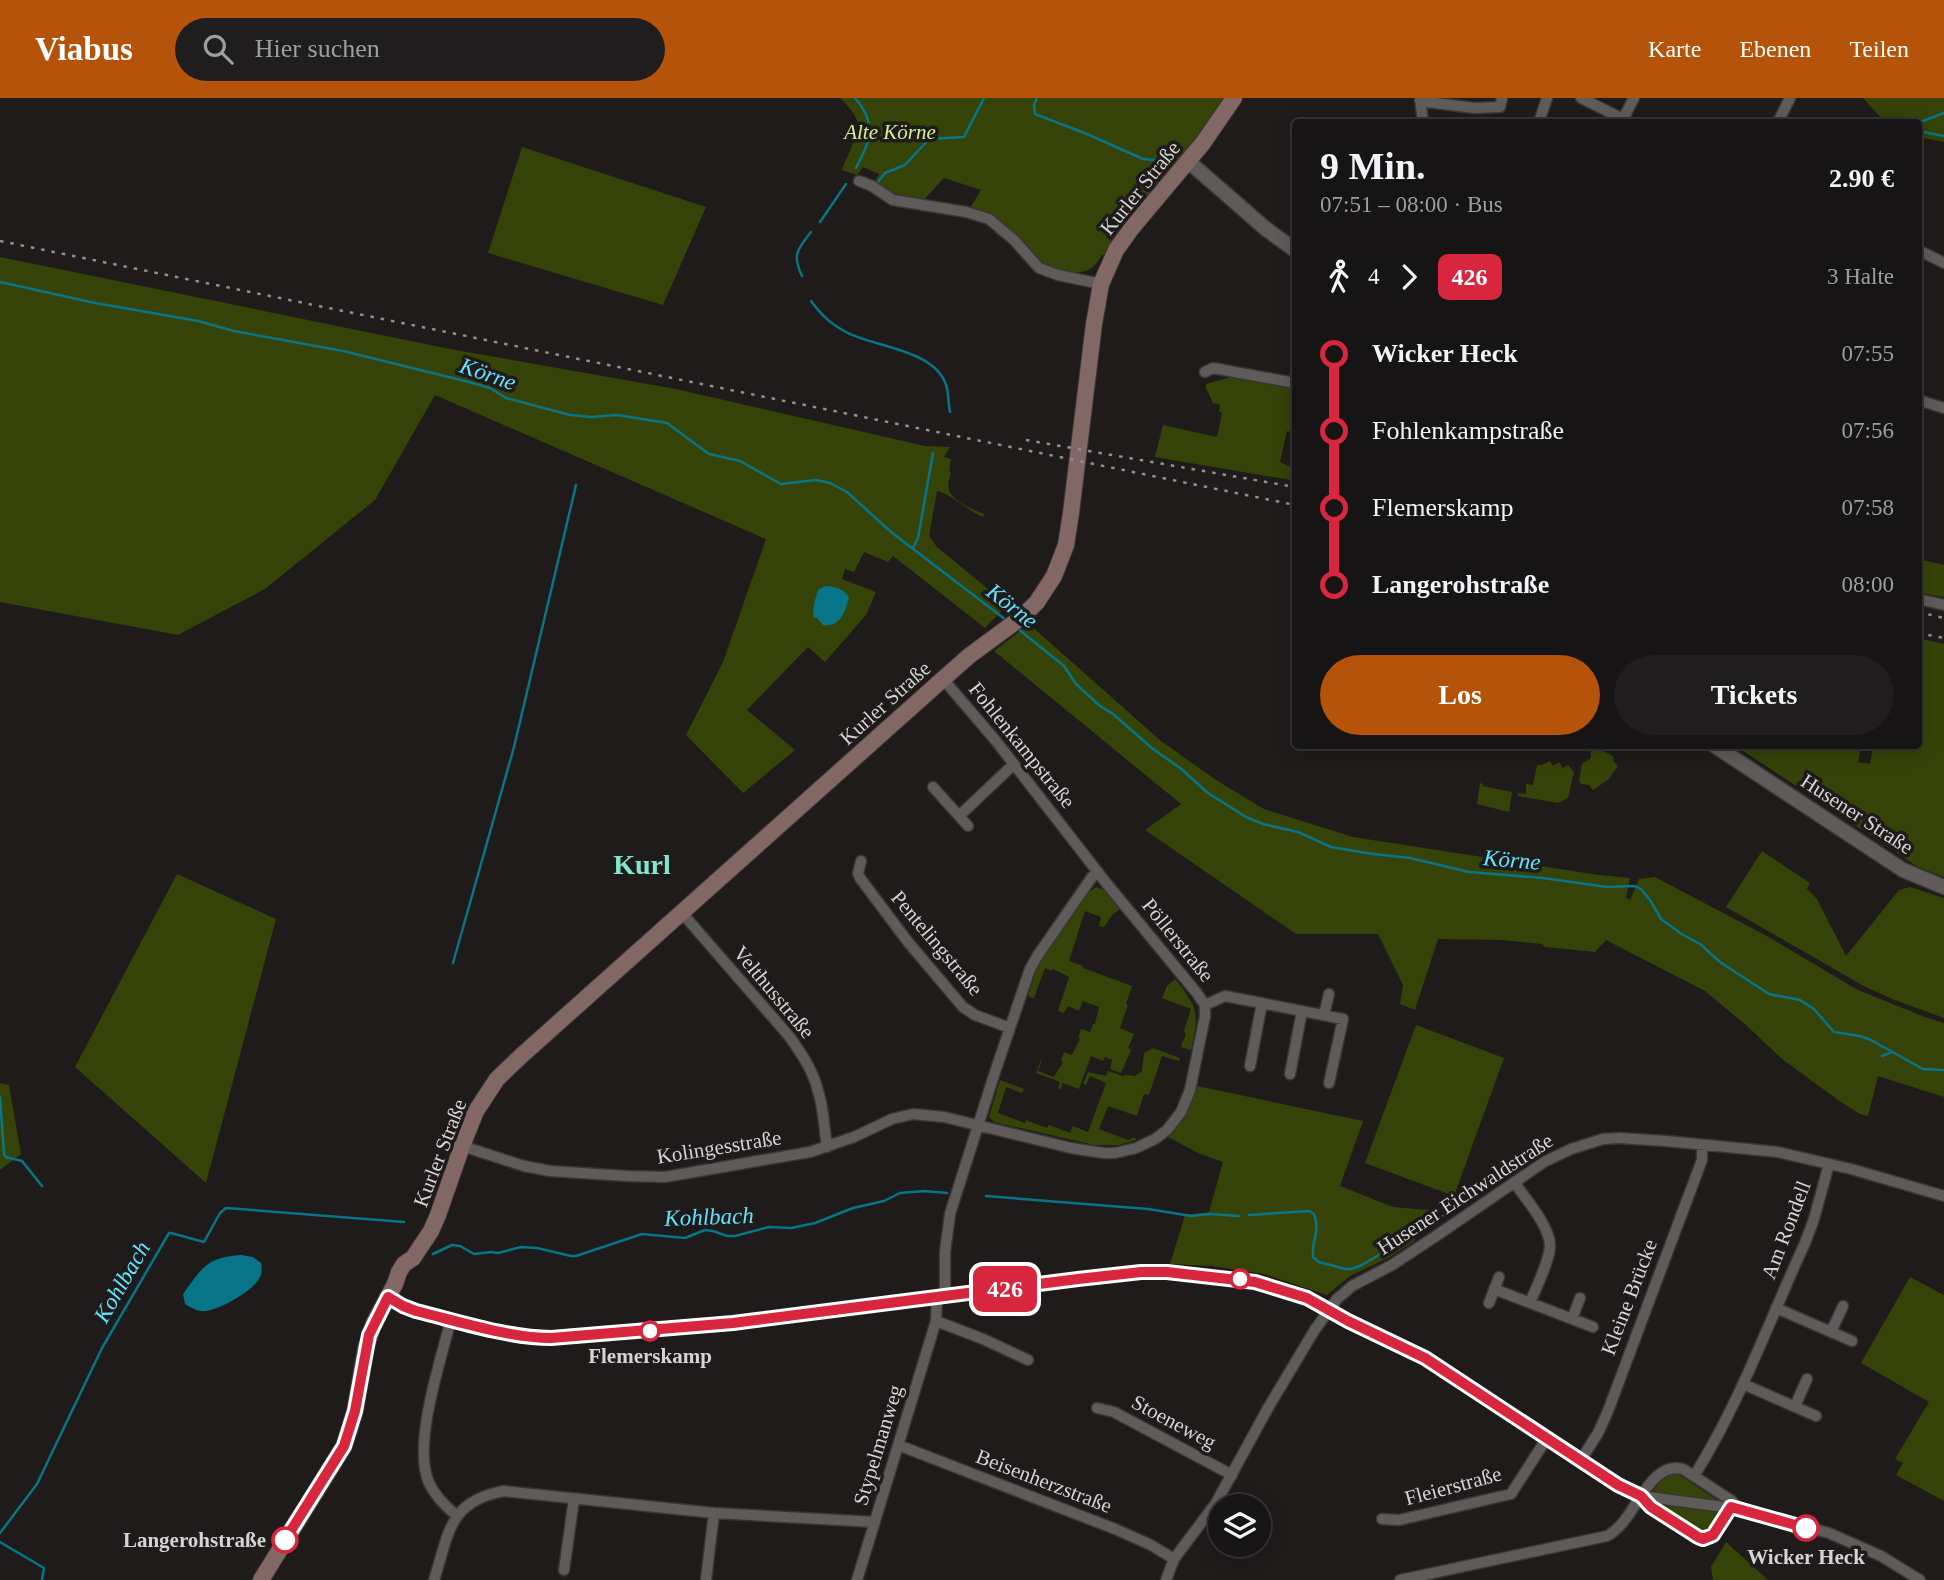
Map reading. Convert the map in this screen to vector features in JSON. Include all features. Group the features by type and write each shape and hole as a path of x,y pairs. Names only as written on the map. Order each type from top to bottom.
{"main road":[{"name":"Kurler Straße","path":"262,1579 344,1446 355,1411 369,1335 401,1269 424,1244 438,1215 476,1111 497,1079 969,656 1022,617 1049,585 1066,545 1101,284 1118,247 1203,143 1234,98"}],"street":[{"path":"1423,119 1420,99 1474,108 1500,107 1502,98"},
{"path":"1540,119 1547,98"},
{"path":"1581,98 1622,119"},
{"path":"1627,119 1634,98"},
{"path":"1780,119 1790,98"},
{"path":"1188,160 1266,229 1292,248"},
{"path":"859,181 893,200 965,212 989,219 1014,240 1039,268 1101,284"},
{"path":"1922,252 1944,263"},
{"path":"1205,372 1213,368 1292,382"},
{"path":"1922,401 1944,408"},
{"path":"1922,600 1944,605"},
{"name":"Fohlenkampstraße","path":"943,679 1014,764 1098,872"},
{"name":"Husener Straße","path":"1720,749 1903,870 1944,887"},
{"path":"959,816 1014,764"},
{"path":"933,786 968,826"},
{"name":"Pentelingstraße","path":"860,861 860,878 962,1007 975,1015 1010,1028"},
{"path":"941,1297 947,1227 953,1202 1030,969 1098,872"},
{"name":"Pöllerstraße","path":"978,1126 1072,1148 1115,1153 1136,1148 1155,1139 1181,1112 1190,1090 1205,1005 1098,872"},
{"name":"Velthusstraße","path":"681,912 799,1050 819,1091 827,1147"},
{"path":"1324,1015 1329,994"},
{"path":"1205,1005 1225,996 1343,1019 1329,1083"},
{"path":"1250,1066 1262,1003"},
{"path":"1290,1074 1302,1011"},
{"name":"Kolingesstraße","path":"462,1146 524,1166 550,1171 665,1177 810,1152 892,1119 913,1114 944,1117 978,1126"},
{"name":"Husener Eichwaldstraße","path":"1166,1580 1174,1559 1216,1503 1268,1408 1328,1309 1352,1286 1392,1265 1544,1162 1571,1149 1603,1139 1702,1145 1778,1152 1944,1196"},
{"name":"Kleine Brücke","path":"1581,1460 1608,1411 1702,1160 1702,1145"},
{"name":"Am Rondell","path":"1694,1476 1713,1447 1743,1384 1814,1221 1829,1164"},
{"path":"1514,1182 1540,1220 1550,1245 1530,1303"},
{"path":"392,1290 403,1306 416,1311 515,1335 551,1338 710,1326 1141,1272 1167,1272 1263,1284 1307,1298 1425,1358 1628,1491 1641,1496 1735,1508 1829,1533 1881,1556 1920,1580"},
{"path":"1489,1303 1499,1278"},
{"path":"1494,1289 1593,1327"},
{"name":"Stypelmanweg","path":"857,1580 941,1297"},
{"path":"1572,1318 1580,1298"},
{"path":"1831,1332 1843,1306"},
{"name":"Am Rondell","path":"1776,1308 1852,1341"},
{"path":"451,1320 434,1385 423,1454 429,1483 436,1495 456,1516"},
{"path":"936,1321 1028,1360"},
{"path":"1795,1406 1807,1379"},
{"path":"1743,1384 1816,1416"},
{"name":"Stoeneweg","path":"1097,1408 1114,1412 1232,1475"},
{"name":"Fleierstraße","path":"1382,1519 1399,1520 1511,1494 1547,1438"},
{"name":"Beisenherzstraße","path":"898,1445 1115,1529 1174,1559"},
{"path":"1400,1580 1607,1536 1618,1529 1657,1475 1668,1468 1683,1469 1732,1501 1735,1508"},
{"path":"434,1580 456,1516 470,1502 504,1491 714,1513 874,1522"},
{"path":"1641,1496 1651,1507 1703,1539 1713,1535 1735,1508"},
{"path":"564,1570 574,1499"},
{"path":"706,1580 714,1513"}],"green space":[{"path":"840,98 1227,98 1106,256 1102,255 1088,270 1070,273 1041,264 1012,230 970,208 981,190 944,178 917,204 872,186 879,174 863,167 857,175 842,170 855,139 857,121"},
{"path":"1863,98 1944,98 1944,142 1922,138 1922,119 1882,119"},
{"path":"522,147 706,207 663,305 488,253"},
{"path":"0,257 450,349 676,389 925,446 950,447 944,457 951,459 948,483 951,494 959,502 984,514 983,517 937,491 929,536 937,547 988,589 1004,608 985,628 893,556 888,562 864,552 854,572 845,569 842,579 876,592 866,615 825,662 808,647 747,710 795,750 743,793 686,735 723,662 766,539 435,395 375,500 265,589 178,635 0,602"},
{"path":"1231,377 1292,388 1292,432 1287,431 1280,462 1292,468 1290,480 1155,457 1163,425 1217,437 1222,413 1219,412 1220,405 1213,403 1206,384"},
{"path":"1922,560 1944,565 1944,597 1922,593"},
{"path":"1029,624 1161,741 1216,780 1264,809 1353,837 1630,878 1626,898 1630,900 1639,879 1655,877 1765,935 1858,990 1944,1023 1944,1097 1878,1076 1868,1116 1860,1114 1782,1059 1705,991 1606,940 1595,952 1501,940 1438,939 1415,1010 1400,1004 1403,985 1378,934 1296,934 1145,830 1181,804 994,651"},
{"path":"1922,639 1944,644 1944,877 1918,867 1741,749 1860,749 1858,762 1870,764 1872,749 1922,749"},
{"path":"1600,749 1613,756 1618,766 1609,779 1593,790 1579,781 1582,764 1591,758 1591,750"},
{"path":"1550,761 1553,766 1559,762 1563,768 1568,765 1574,772 1568,798 1558,803 1518,796 1517,793 1526,794 1526,784 1533,785 1537,765"},
{"path":"1480,783 1512,792 1509,812 1477,804"},
{"path":"1762,851 1810,883 1807,889 1817,899 1846,956 1899,890 1910,887 1944,898 1944,1018 1862,985 1726,907"},
{"path":"177,874 276,919 206,1183 75,1067"},
{"path":"1096,887 1104,890 1120,909 1104,927 1099,926 1101,917 1085,911 1069,961 1132,986 1120,1028 1134,1034 1128,1048 1131,1050 1121,1073 1110,1069 1112,1060 1105,1057 1103,1061 1091,1056 1079,1089 1063,1083 1060,1090 1060,1082 1036,1073 1041,1060 1038,1071 1054,1077 1063,1062 1061,1060 1064,1052 1072,1055 1080,1039 1081,1029 1090,1032 1099,1007 1083,1001 1079,1011 1068,1006 1064,1013 1058,1011 1069,977 1045,968 1034,998 1041,1002 1028,996 1034,978 1031,977 1085,895"},
{"path":"1175,979 1189,998 1195,1012 1191,1050 1181,1047 1191,1009 1162,998 1167,986"},
{"path":"1416,1025 1504,1058 1454,1196 1365,1163"},
{"path":"1153,1048 1180,1058 1179,1061 1162,1056 1149,1095 1144,1094 1137,1116 1108,1106 1099,1129 1128,1140 1135,1137 1136,1140 1119,1145 1094,1145 994,1122 989,1117 1000,1080 1024,1089 1022,1093 1006,1087 998,1113 1025,1123 1026,1120 1047,1128 1049,1125 1070,1133 1073,1126 1088,1132 1106,1083 1090,1076 1086,1085 1083,1084 1088,1072 1106,1076 1108,1071 1123,1076 1135,1076 1142,1071 1144,1053"},
{"path":"0,1083 9,1085 21,1154 0,1170"},
{"path":"1197,1086 1363,1121 1340,1186 1393,1207 1440,1211 1413,1242 1388,1258 1350,1276 1327,1295 1264,1274 1212,1266 1170,1264 1185,1215 1209,1212 1223,1162 1198,1153 1168,1137 1184,1119"},
{"path":"1910,1277 1944,1295 1944,1501 1896,1475 1903,1463 1895,1459 1929,1402 1861,1363"},
{"path":"1674,1472 1719,1501 1652,1493 1664,1475"},
{"path":"1657,1504 1721,1511 1710,1528 1700,1532"},
{"path":"1726,1542 1768,1580 1713,1580 1711,1567"}],"water":[{"path":"825,586 845,592 849,598 841,618 829,625 823,625 813,617 818,590"},
{"path":"241,1255 253,1257 261,1263 260,1277 249,1290 232,1301 207,1311 185,1304 183,1294 206,1266 220,1258"}],"waterway":[{"name":"Alte Körne","path":"855,98 869,124 868,141 856,168"},
{"path":"877,183 885,173 905,165 929,139 964,137 984,98"},
{"path":"1037,98 1034,105 1035,114 1143,159 1155,160 1163,156"},
{"path":"1922,121 1944,113"},
{"path":"1922,132 1944,136"},
{"name":"Alte Körne","path":"820,222 846,184"},
{"name":"Alte Körne","path":"802,276 797,263 798,253 811,232"},
{"name":"Körne","path":"0,282 343,351 469,382 490,388 506,398 570,415 617,415 667,423 709,454 740,461 781,484 816,480 830,483 847,492 891,532 1006,620"},
{"name":"Alte Körne","path":"811,301 828,320 848,333 903,351 930,364 940,373 946,385 950,412"},
{"name":"Alte Körne","path":"913,548 918,538 933,453"},
{"path":"453,963 514,747 576,485"},
{"name":"Körne","path":"1017,628 1064,666 1076,684 1100,706 1208,793 1246,817 1298,832 1331,847 1410,858 1469,872 1607,887 1635,886 1650,900 1661,919 1769,994 1800,1000 1814,1009 1834,1032 1871,1040 1923,1069 1944,1070"},
{"name":"Kohlbach","path":"1882,1056 1892,1052"},
{"path":"0,1097 4,1155 22,1161 42,1186"},
{"name":"Kohlbach","path":"433,1254 452,1245 460,1246 474,1254 498,1253 521,1247 576,1256 642,1234 685,1238 705,1230 735,1236 769,1227 791,1228 815,1223 853,1208 884,1201 900,1193 947,1193"},
{"name":"Kohlbach","path":"986,1196 1148,1209 1191,1216 1239,1216"},
{"name":"Kohlbach","path":"1417,1231 1463,1201"},
{"name":"Kohlbach","path":"0,1533 37,1484 102,1348 169,1233 204,1242 220,1213 226,1208 404,1222"},
{"name":"Kohlbach","path":"1249,1215 1309,1211 1314,1214 1317,1226 1313,1257 1319,1262 1345,1269 1362,1265 1404,1240"},
{"name":"Kohlbach","path":"0,1542 44,1568 42,1580"}],"railway":[{"path":"0,241 1292,504"},
{"path":"1026,440 1292,486"},
{"path":"1922,613 1944,618"},
{"path":"1922,634 1944,638"}],"bus line":[{"name":"426","path":"285,1540 344,1446 355,1411 369,1335 388,1297 416,1311 515,1335 551,1338 698,1327 1141,1272 1236,1279 1263,1284 1307,1298 1425,1358 1618,1485 1641,1496 1651,1507 1703,1539 1713,1535 1731,1507 1806,1528"}],"place":[{"name":"Flemerskamp","path":"650,1331"},
{"name":"Wicker Heck","path":"1806,1528"},
{"name":"Langerohstraße","path":"285,1540"}],"district":[{"name":"Kurl","path":"642,864"}]}
